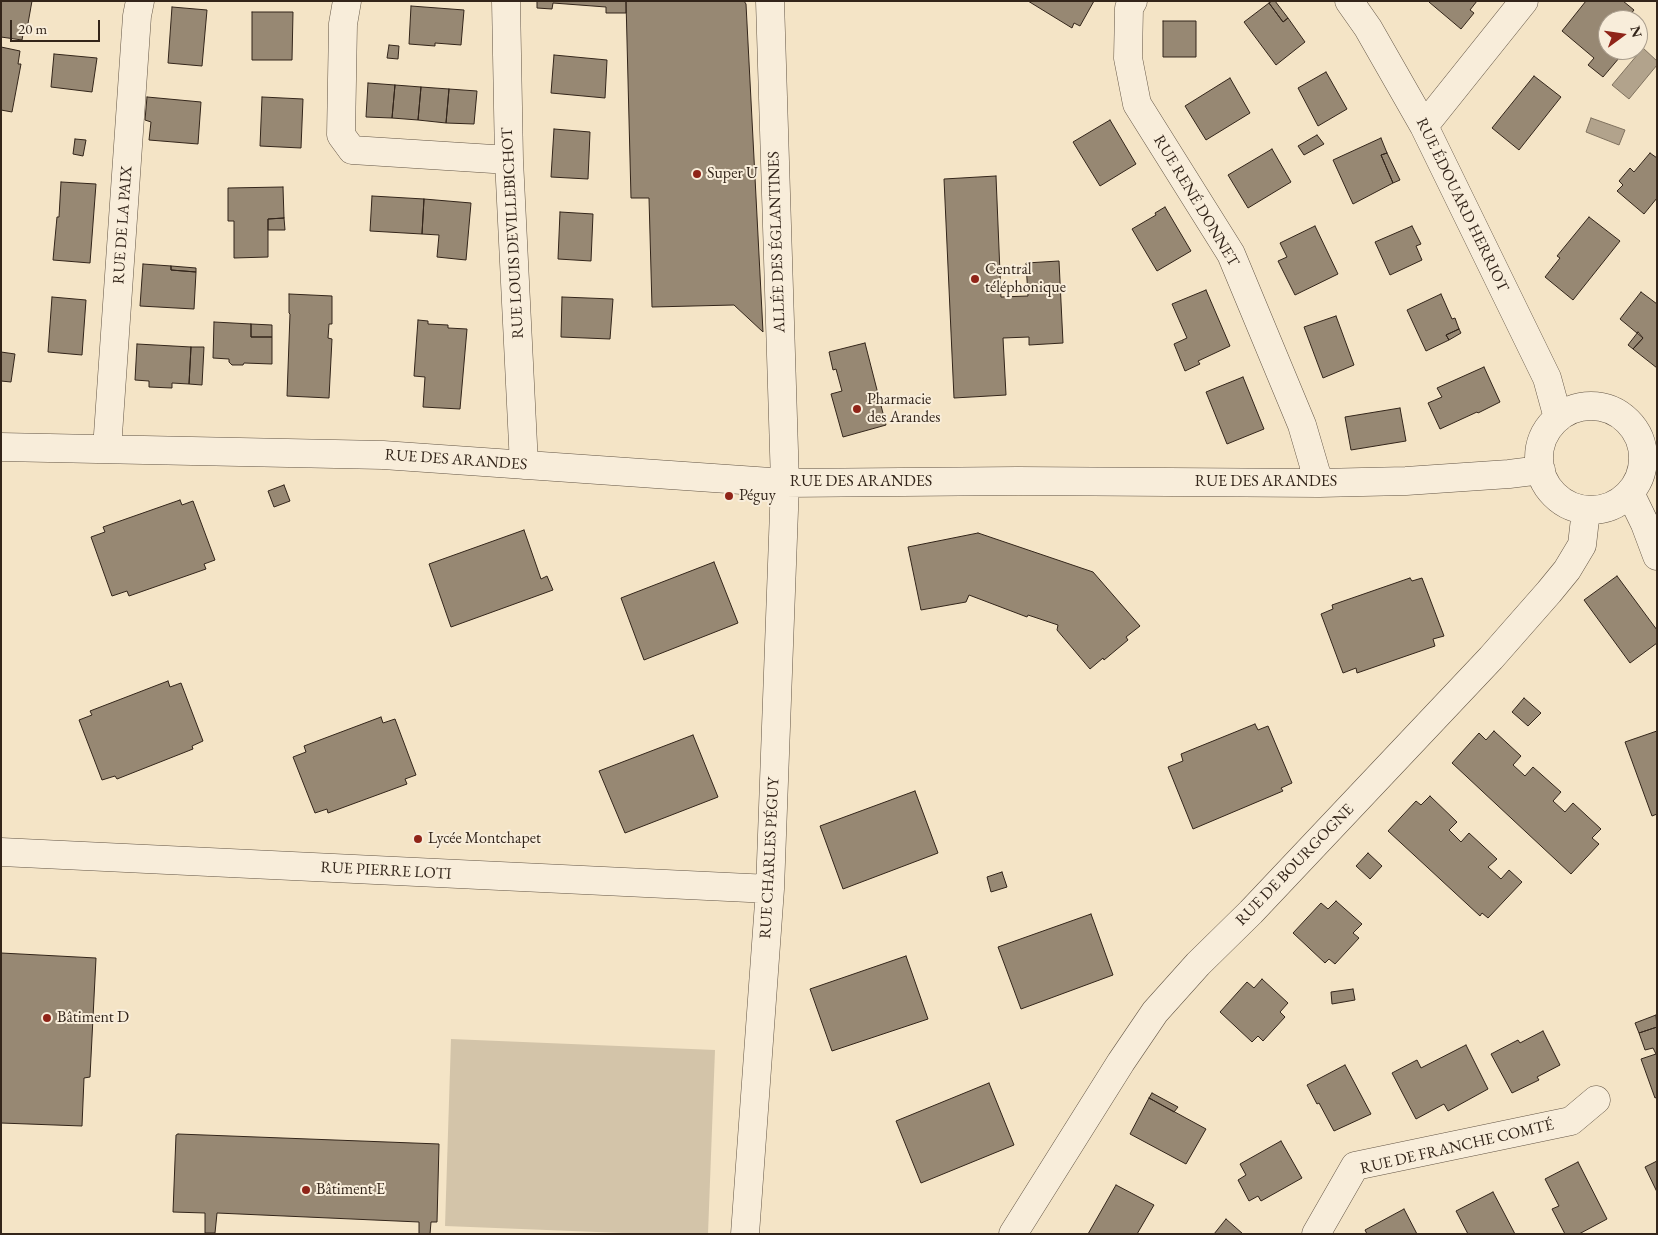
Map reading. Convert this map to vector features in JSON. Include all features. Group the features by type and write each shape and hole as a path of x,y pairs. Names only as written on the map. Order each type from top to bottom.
{"street":[{"name":"RUE DE LA PAIX","path":"107,449 137,16 140,1"},
{"path":"346,1 343,24 341,135 352,150 509,160"},
{"name":"RUE LOUIS DEVILLEBICHOT","path":"506,1 509,160 524,464"},
{"name":"ALLÉE DES ÉGLANTINES","path":"770,1 785,483"},
{"name":"RUE RENÉ DONNET","path":"1133,1 1129,8 1128,58 1137,104 1231,254 1302,425 1319,483"},
{"name":"RUE ÉDOUARD HERRIOT","path":"1349,1 1368,28 1424,126 1547,378 1558,418"},
{"path":"1424,126 1524,1"},
{"path":"1586,406 1601,407 1616,412 1628,421 1647,430 1643,448 1643,465 1639,480 1630,494 1617,503 1602,509 1586,510 1571,506 1557,497 1547,485 1541,470 1542,441 1548,428 1558,418 1571,410 1586,406"},
{"name":"RUE DES ARANDES","path":"1,447 383,455 785,483 1028,481 1406,482 1541,470"},
{"name":"RUE CHARLES PÉGUY","path":"745,1234 770,889 785,483"},
{"path":"1630,494 1645,524 1657,556"},
{"name":"RUE DE BOURGOGNE","path":"1013,1234 1121,1062 1155,1012 1198,964 1251,912 1477,672 1549,592 1567,570 1582,544 1586,510"},
{"name":"RUE PIERRE LOTI","path":"1,852 770,889"},
{"name":"RUE DE FRANCHE COMTÉ","path":"1316,1234 1355,1166 1571,1121 1596,1100"}],"shaded area":[{"path":"1648,53 1657,61 1657,65 1629,99 1612,85 1633,60 1648,60"},
{"path":"1591,118 1625,130 1619,145 1586,132"},
{"path":"451,1039 715,1050 708,1234 648,1234 445,1226"}],"building":[{"path":"1,1 32,1 27,29 24,29 22,40 1,37"},
{"path":"537,1 626,1 626,13 606,13 606,7 553,3 552,9 537,8"},
{"path":"626,1 744,1 746,4 763,332 734,305 652,307 649,198 631,198"},
{"path":"1028,1 1094,1 1080,26 1074,23 1072,28"},
{"path":"1275,1 1288,18 1283,22 1269,3"},
{"path":"1430,1 1477,1 1470,10 1474,13 1461,29"},
{"path":"1586,1 1623,1 1634,10 1598,10 1598,60 1617,60 1603,77 1588,65 1594,58 1562,31"},
{"path":"1269,3 1283,22 1288,18 1305,42 1276,65 1244,22"},
{"path":"411,6 464,10 461,45 409,44"},
{"path":"172,7 207,10 202,66 168,63"},
{"path":"252,12 293,12 292,60 252,60"},
{"path":"1163,21 1196,21 1196,57 1163,57"},
{"path":"389,45 399,46 398,59 387,58"},
{"path":"1,47 20,51 18,64 21,64 12,112 1,110"},
{"path":"54,54 97,58 92,92 51,87"},
{"path":"554,55 607,60 605,98 551,93"},
{"path":"1326,72 1347,109 1318,126 1298,88"},
{"path":"1534,76 1561,97 1519,150 1492,128"},
{"path":"1230,78 1250,113 1206,140 1185,106"},
{"path":"368,83 395,85 392,118 366,117"},
{"path":"395,85 421,87 418,120 392,118"},
{"path":"421,87 449,89 446,123 418,120"},
{"path":"449,89 477,91 474,124 446,123"},
{"path":"147,97 201,102 198,144 149,140 151,122 145,120"},
{"path":"262,97 303,99 301,148 260,146"},
{"path":"1110,120 1136,164 1100,186 1073,142"},
{"path":"554,129 590,132 588,179 551,177"},
{"path":"1317,135 1324,144 1304,155 1298,146"},
{"path":"1381,138 1387,153 1381,155 1393,183 1353,204 1333,160"},
{"path":"75,139 86,140 83,156 73,154"},
{"path":"1272,149 1291,182 1248,208 1228,175"},
{"path":"1387,153 1400,180 1393,183 1381,155"},
{"path":"1650,153 1657,158 1657,198 1644,214 1617,191 1623,185 1619,181 1630,168 1634,172"},
{"name":"Central téléphonique","path":"996,176 1001,297 1028,296 1026,263 1059,261 1063,343 1029,345 1029,337 1003,338 1006,395 954,398 944,179"},
{"path":"61,182 96,184 90,263 53,260 57,217 59,217"},
{"path":"283,187 284,218 268,219 268,257 234,258 234,221 228,221 228,188"},
{"path":"372,196 424,199 422,234 370,231"},
{"path":"424,199 471,203 466,260 437,257 439,235 422,234"},
{"path":"1165,207 1191,251 1157,271 1132,229 1156,215 1155,213"},
{"path":"560,212 593,214 591,261 558,259"},
{"path":"1589,217 1620,241 1573,300 1545,277 1560,258 1557,256"},
{"path":"284,218 285,230 268,230 268,219"},
{"path":"1315,226 1338,274 1295,295 1278,261 1287,257 1280,243"},
{"path":"1412,226 1421,244 1416,246 1422,260 1390,275 1375,242"},
{"path":"143,264 171,266 171,270 196,272 194,309 140,306"},
{"path":"171,266 196,268 196,272 171,270"},
{"path":"1206,290 1230,346 1198,361 1200,364 1185,371 1174,344 1187,338 1172,304"},
{"path":"1641,292 1657,304 1657,368 1633,349 1643,338 1620,319"},
{"path":"289,294 332,296 332,324 329,324 328,338 332,339 329,398 287,396"},
{"path":"1441,294 1452,319 1455,318 1459,329 1446,335 1449,340 1426,351 1407,310"},
{"path":"52,297 86,300 82,355 48,352"},
{"path":"562,297 613,299 610,339 561,337"},
{"path":"1336,316 1354,365 1323,378 1304,327"},
{"path":"418,320 428,321 428,324 448,325 448,328 467,329 460,409 423,407 425,377 414,376"},
{"path":"214,322 251,324 251,337 272,337 272,364 244,363 243,365 232,365 229,359 213,358"},
{"path":"251,324 272,325 272,337 251,337"},
{"path":"1459,329 1461,333 1449,340 1446,335"},
{"path":"1638,332 1643,338 1633,349 1628,345"},
{"path":"865,343 886,425 843,437 831,394 842,391 836,369 833,370 829,352"},
{"path":"137,344 191,347 189,384 172,383 172,388 149,387 149,381 135,380"},
{"path":"191,347 204,347 202,385 189,384"},
{"path":"1,352 15,354 11,382 1,381"},
{"path":"1484,367 1500,402 1440,429 1428,403 1442,397 1437,388"},
{"path":"1243,377 1264,429 1227,444 1206,392"},
{"path":"1400,408 1406,441 1351,450 1345,417"},
{"path":"284,485 290,501 274,507 268,491"},
{"path":"180,500 182,505 193,501 215,560 204,564 206,569 129,596 127,591 112,596 91,537 105,532 103,527"},
{"path":"524,530 541,579 547,576 553,590 451,627 429,564"},
{"path":"978,533 1093,572 1140,626 1126,637 1128,640 1090,669 1057,630 1058,625 1028,615 1027,617 969,595 966,602 921,610 908,547"},
{"path":"714,562 738,623 644,660 621,598"},
{"path":"1617,576 1657,630 1657,643 1630,663 1584,600"},
{"path":"1410,578 1412,581 1422,578 1444,636 1433,639 1435,646 1357,673 1356,668 1343,673 1321,614 1333,609 1332,605"},
{"path":"168,681 170,687 181,683 203,741 192,746 193,749 117,779 115,776 102,780 79,720 92,715 90,711"},
{"path":"1524,698 1541,713 1528,726 1512,712"},
{"path":"381,717 383,723 395,719 416,775 405,779 407,784 328,813 327,809 315,813 293,757 306,752 304,746"},
{"path":"1255,724 1258,730 1268,726 1292,783 1281,788 1283,791 1193,829 1168,767 1183,761 1181,754"},
{"path":"1494,731 1521,756 1513,765 1525,776 1533,767 1561,792 1553,801 1565,812 1573,803 1601,829 1592,838 1599,844 1571,874 1452,763 1479,733 1486,740"},
{"path":"1657,731 1657,814 1652,816 1625,742"},
{"path":"693,735 718,797 625,833 599,771"},
{"path":"915,791 938,853 843,889 820,826"},
{"path":"1430,796 1457,822 1449,830 1461,842 1469,833 1497,859 1488,867 1501,879 1509,870 1522,882 1488,918 1482,913 1480,916 1388,831 1416,801 1421,805"},
{"path":"1368,853 1382,866 1370,879 1356,866"},
{"path":"1002,872 1007,887 991,892 987,877"},
{"path":"1336,901 1362,924 1353,933 1359,938 1335,964 1329,959 1325,963 1293,933 1321,903 1328,909"},
{"path":"1091,914 1113,975 1021,1009 998,947"},
{"name":"Bâtiment D","path":"1,953 96,958 90,1077 84,1078 82,1126 1,1123"},
{"path":"906,956 928,1019 832,1051 810,989"},
{"path":"1262,979 1288,1003 1280,1012 1285,1017 1263,1041 1258,1036 1252,1042 1220,1012 1247,982 1254,988"},
{"path":"1353,989 1355,1000 1332,1004 1331,992"},
{"path":"1656,1015 1657,1027 1639,1033 1635,1023"},
{"path":"1657,1027 1657,1097 1655,1098 1641,1059 1656,1054 1653,1048 1645,1050 1639,1033"},
{"path":"1543,1031 1560,1065 1537,1077 1539,1080 1512,1093 1491,1054 1518,1040 1520,1043"},
{"path":"1466,1045 1488,1089 1448,1111 1444,1104 1416,1119 1392,1073 1417,1060 1421,1068"},
{"path":"1345,1065 1371,1114 1334,1131 1307,1085"},
{"path":"989,1083 1014,1145 921,1183 896,1121"},
{"path":"1152,1093 1178,1107 1174,1112 1149,1098"},
{"path":"1149,1098 1206,1129 1186,1164 1130,1134"},
{"name":"Bâtiment E","path":"176,1135 439,1144 437,1222 431,1222 430,1234 419,1234 419,1222 217,1213 215,1233 205,1233 205,1213 173,1212"},
{"path":"1281,1141 1302,1178 1261,1201 1258,1196 1249,1201 1238,1180 1246,1175 1240,1164"},
{"path":"1657,1161 1657,1192 1645,1167"},
{"path":"1578,1162 1607,1219 1579,1234 1565,1234 1552,1209 1559,1206 1545,1179"},
{"path":"1116,1185 1154,1205 1137,1234 1088,1234"},
{"path":"1493,1192 1515,1234 1468,1234 1456,1211"},
{"path":"1404,1209 1417,1234 1367,1234 1365,1230"},
{"path":"1226,1219 1243,1234 1214,1234"}],"place":[{"name":"Super U","path":"697,174"},
{"name":"Central téléphonique","path":"975,279"},
{"name":"Pharmacie des Arandes","path":"857,409"},
{"name":"Péguy","path":"729,496"},
{"name":"Lycée Montchapet","path":"418,839"},
{"name":"Bâtiment D","path":"47,1018"},
{"name":"Bâtiment E","path":"306,1190"}]}
